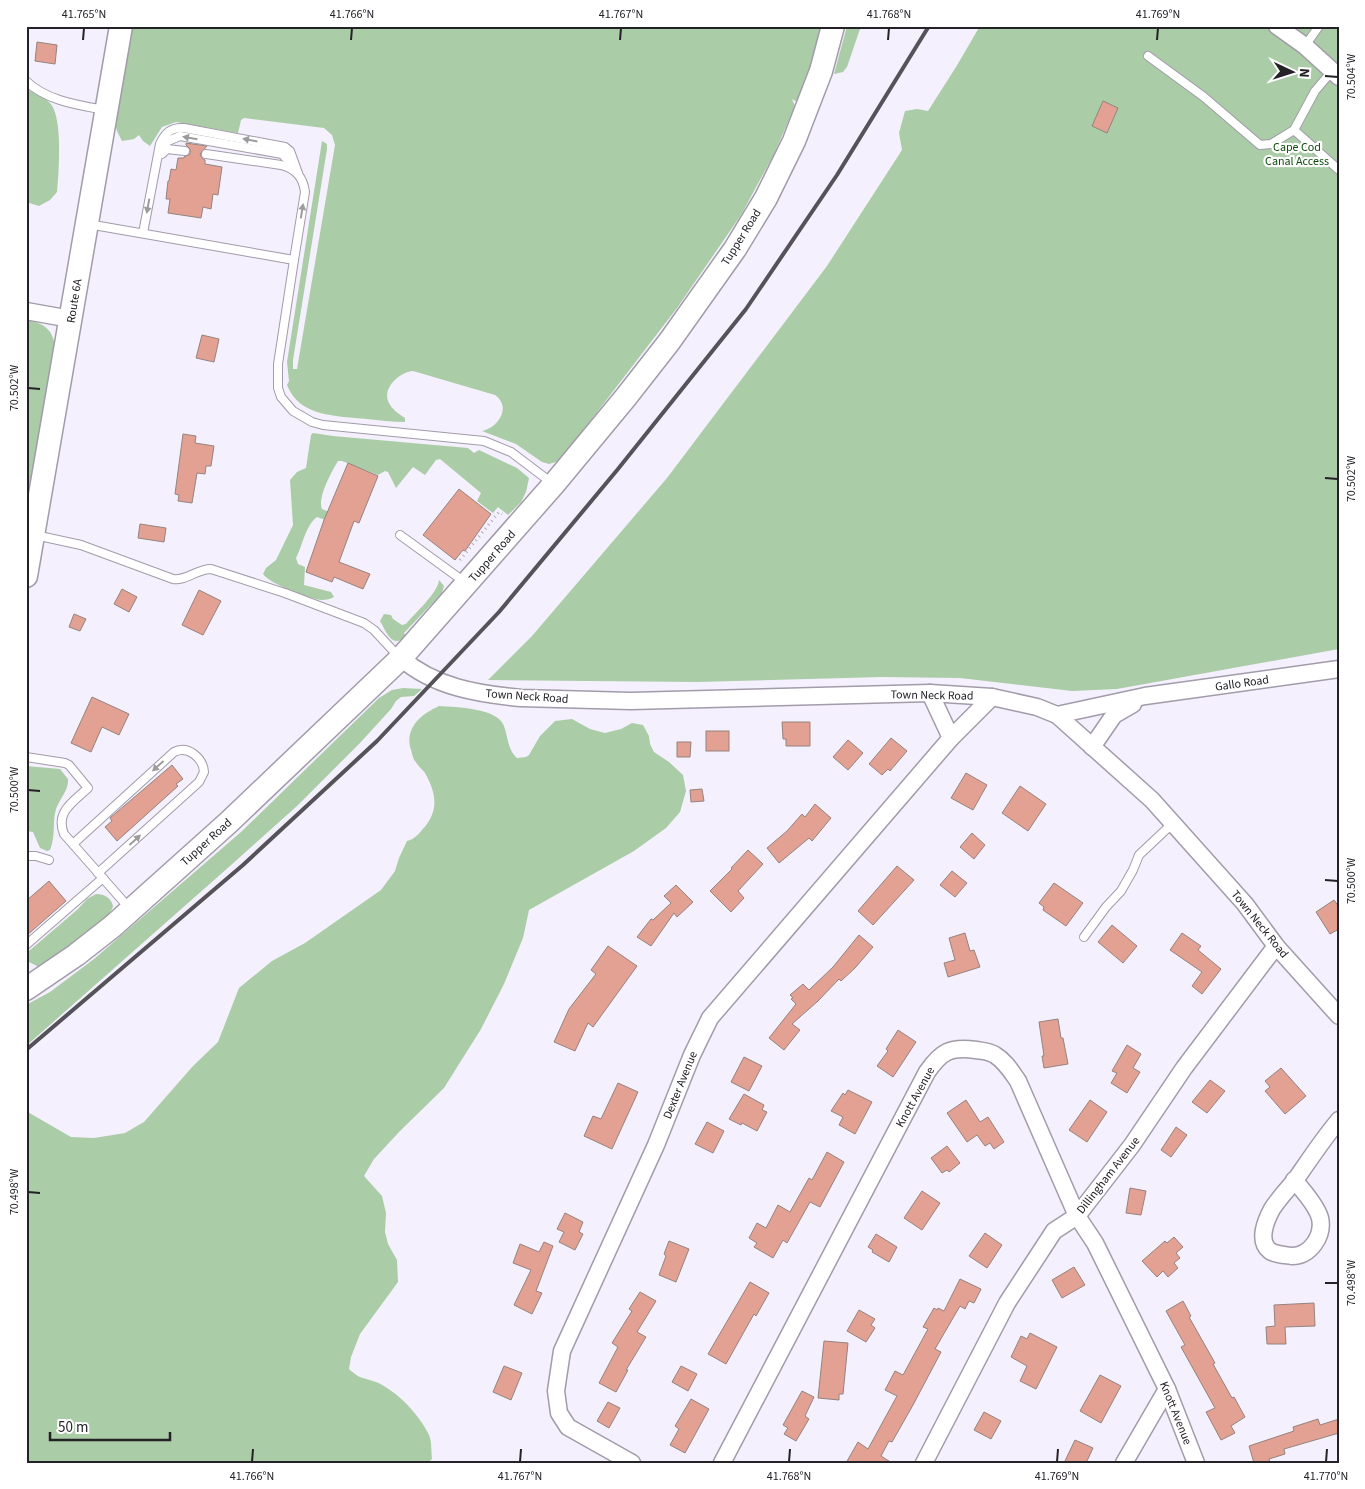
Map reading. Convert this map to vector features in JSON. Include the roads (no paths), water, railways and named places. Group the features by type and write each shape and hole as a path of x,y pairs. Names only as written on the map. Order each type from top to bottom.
{"main road":[{"name":"Route 6A","path":"26,576 121,26"},
{"name":"Tupper Road","path":"27,987 97,939 229,822 400,658 554,484 669,342 735,249 766,198 794,141 821,71 833,26"}],"street":[{"path":"1277,26 1305,46 1335,74"},
{"path":"26,311 71,319"},
{"name":"Town Neck Road","path":"400,658 427,677 452,687 521,698 631,701 930,693 992,697 1037,707 1057,715 1152,800 1245,904 1276,946 1339,1016"},
{"name":"Gallo Road","path":"1057,715 1145,696 1339,669"},
{"path":"930,693 951,738"},
{"name":"Gallo Road","path":"1092,747 1114,715 1145,696"},
{"name":"Dexter Avenue","path":"632,1463 568,1427 559,1413 556,1391 562,1351 656,1145 692,1055 710,1018 951,738 992,697"},
{"name":"Dillingham Avenue","path":"924,1463 1007,1303 1054,1231 1077,1216 1132,1145 1184,1068 1276,946"},
{"name":"Knott Avenue","path":"722,1463 927,1072 936,1058 948,1050 964,1048 993,1053 1003,1061 1018,1081 1030,1104 1077,1216 1095,1243 1167,1389 1196,1463"},
{"path":"1294,1180 1309,1198 1320,1218 1318,1236 1312,1248 1300,1256 1282,1255 1270,1251 1264,1241 1266,1222 1273,1208 1317,1148 1339,1120"},
{"path":"1124,1463 1167,1389"}],"lane":[{"path":"1305,46 1320,26"},
{"path":"1148,56 1204,98 1260,145 1271,144 1294,130 1315,91 1335,74"},
{"path":"26,81 43,94 54,98 107,110"},
{"path":"143,233 160,144 167,132 172,129 184,128 285,147 290,151 304,186 277,377 281,397 286,405 300,416 323,425 484,441 511,452 554,484"},
{"path":"1294,130 1339,170"},
{"path":"156,162 167,149 185,151"},
{"path":"206,154 281,165 289,167 298,173"},
{"path":"86,224 294,260"},
{"path":"34,535 81,545 172,579 181,578 203,569 211,569 285,593 364,622 400,658"},
{"path":"400,535 467,584"},
{"path":"26,945 199,782 204,772 202,762 189,750 183,749 174,752 73,844"},
{"path":"26,757 69,765 88,788 64,811 61,823 64,834 131,910"},
{"path":"1084,937 1106,907 1121,891 1139,855 1173,823"},
{"path":"26,856 36,856 50,860"}],"railway":[{"path":"26,1050 243,865 377,741 499,612 618,469 746,309 837,175 929,26"}],"park label":[{"name":"Cape Cod Canal Access","path":"1297,154"}]}
